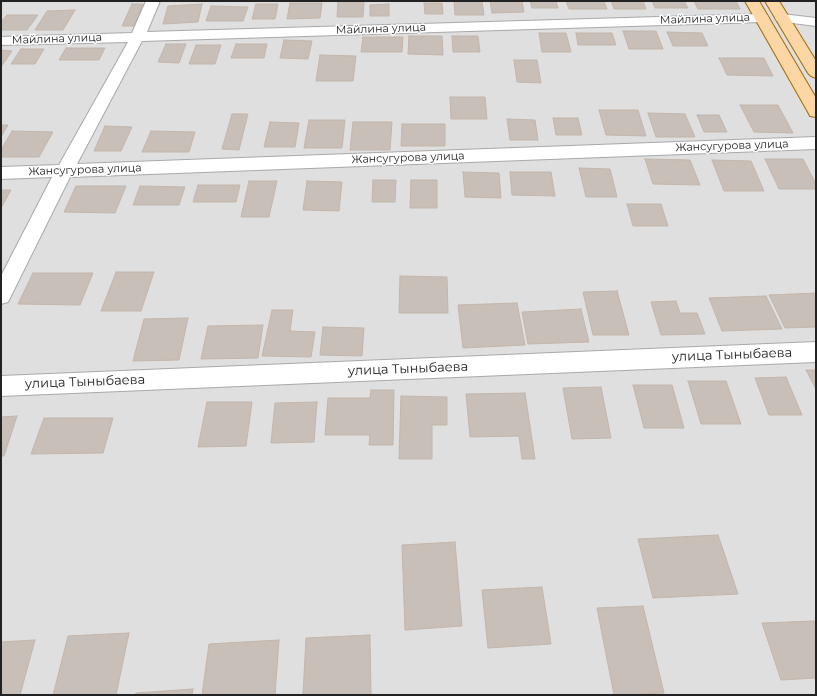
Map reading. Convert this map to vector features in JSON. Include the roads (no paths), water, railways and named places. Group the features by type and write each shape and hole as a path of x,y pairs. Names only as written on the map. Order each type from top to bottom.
{"main road":[{"path":"752,1 816,112"},
{"path":"772,1 816,73"}],"street":[{"path":"1,296 64,171 138,36 153,1"},
{"name":"Майлина улица","path":"1,40 762,18"},
{"path":"782,18 816,22"},
{"name":"Жансугурова улица","path":"1,173 816,143"},
{"name":"улица Тыныбаева","path":"1,386 816,352"}]}
